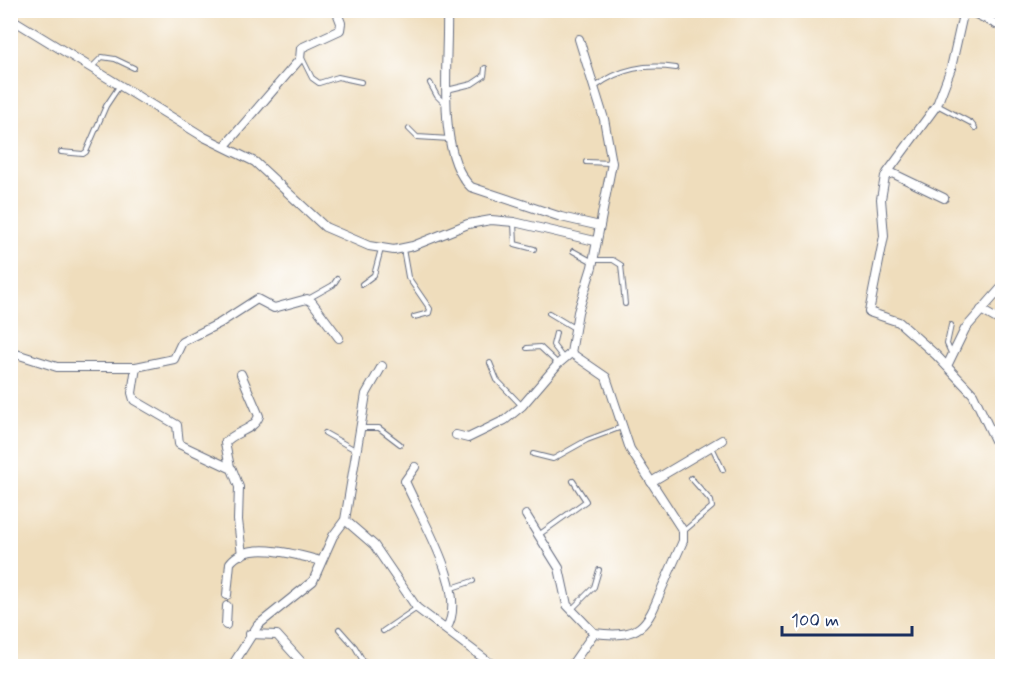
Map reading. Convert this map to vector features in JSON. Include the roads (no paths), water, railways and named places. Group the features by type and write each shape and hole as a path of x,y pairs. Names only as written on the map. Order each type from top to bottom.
{"street":[{"path":"225,146 299,60 300,51 305,45 340,30 341,23 336,10"},
{"path":"447,10 446,104 458,168 471,187 561,217 598,233"},
{"path":"964,10 951,68 937,105 887,173 882,191 884,236 869,312 899,322 947,366 978,400 1002,455"},
{"path":"968,10 1002,27"},
{"path":"10,18 204,137 255,162 326,227 369,246 403,248 468,224 491,220 598,233"},
{"path":"456,435 463,438 478,435 496,427 522,406 564,359 574,328 593,261 612,163 604,119 579,39"},
{"path":"887,173 944,198"},
{"path":"947,366 965,329 1002,287"},
{"path":"10,352 57,367 136,367 174,359 182,342 220,323 257,299 274,308 307,299 312,302 339,338"},
{"path":"981,310 1002,322"},
{"path":"526,515 540,534 559,568 566,601 594,633 628,632 638,629 650,618 683,541 683,531 634,456 606,377 564,359"},
{"path":"232,666 250,634 274,610 308,587 317,574 339,525 345,520 366,394 382,366"},
{"path":"136,367 134,400 177,425 178,440 184,448 231,464"},
{"path":"241,374 259,416 254,425 230,437 225,446 240,486 238,520 242,555"},
{"path":"993,431 1002,426"},
{"path":"651,482 722,440"},
{"path":"416,467 405,481 437,544 449,589 452,618 446,629"},
{"path":"345,520 374,545 417,608 494,666"},
{"path":"227,595 230,563 242,555 271,550 321,561"},
{"path":"226,625 227,606"},
{"path":"571,666 594,633"},
{"path":"250,634 278,635 305,666"}],"lane":[{"path":"92,68 102,57 108,57 134,68"},
{"path":"299,60 316,82 322,83 338,77 361,82"},
{"path":"594,88 610,78 645,65 676,68"},
{"path":"446,90 472,84 484,76 485,69"},
{"path":"430,83 437,96 446,104"},
{"path":"61,152 83,154 87,152 106,106 121,85"},
{"path":"937,105 971,123 975,128"},
{"path":"409,129 417,137 451,139"},
{"path":"586,162 612,163"},
{"path":"514,222 515,244 534,249"},
{"path":"362,284 374,275 381,248"},
{"path":"403,248 408,277 430,309 429,314 414,317"},
{"path":"573,251 593,261 606,260 621,265 625,304"},
{"path":"307,299 333,285 337,279"},
{"path":"549,313 574,328"},
{"path":"951,326 947,344 951,354"},
{"path":"556,333 554,345 564,359"},
{"path":"527,348 540,347 564,359"},
{"path":"490,363 497,380 522,406"},
{"path":"533,454 553,459 587,440 622,427"},
{"path":"361,428 385,430 400,444"},
{"path":"325,433 358,451"},
{"path":"711,446 723,470"},
{"path":"683,531 712,507 711,501 691,478"},
{"path":"540,534 586,501 573,481"},
{"path":"572,610 594,587 599,570"},
{"path":"449,589 473,581"},
{"path":"384,631 417,608"},
{"path":"339,629 355,647 366,666"}]}
